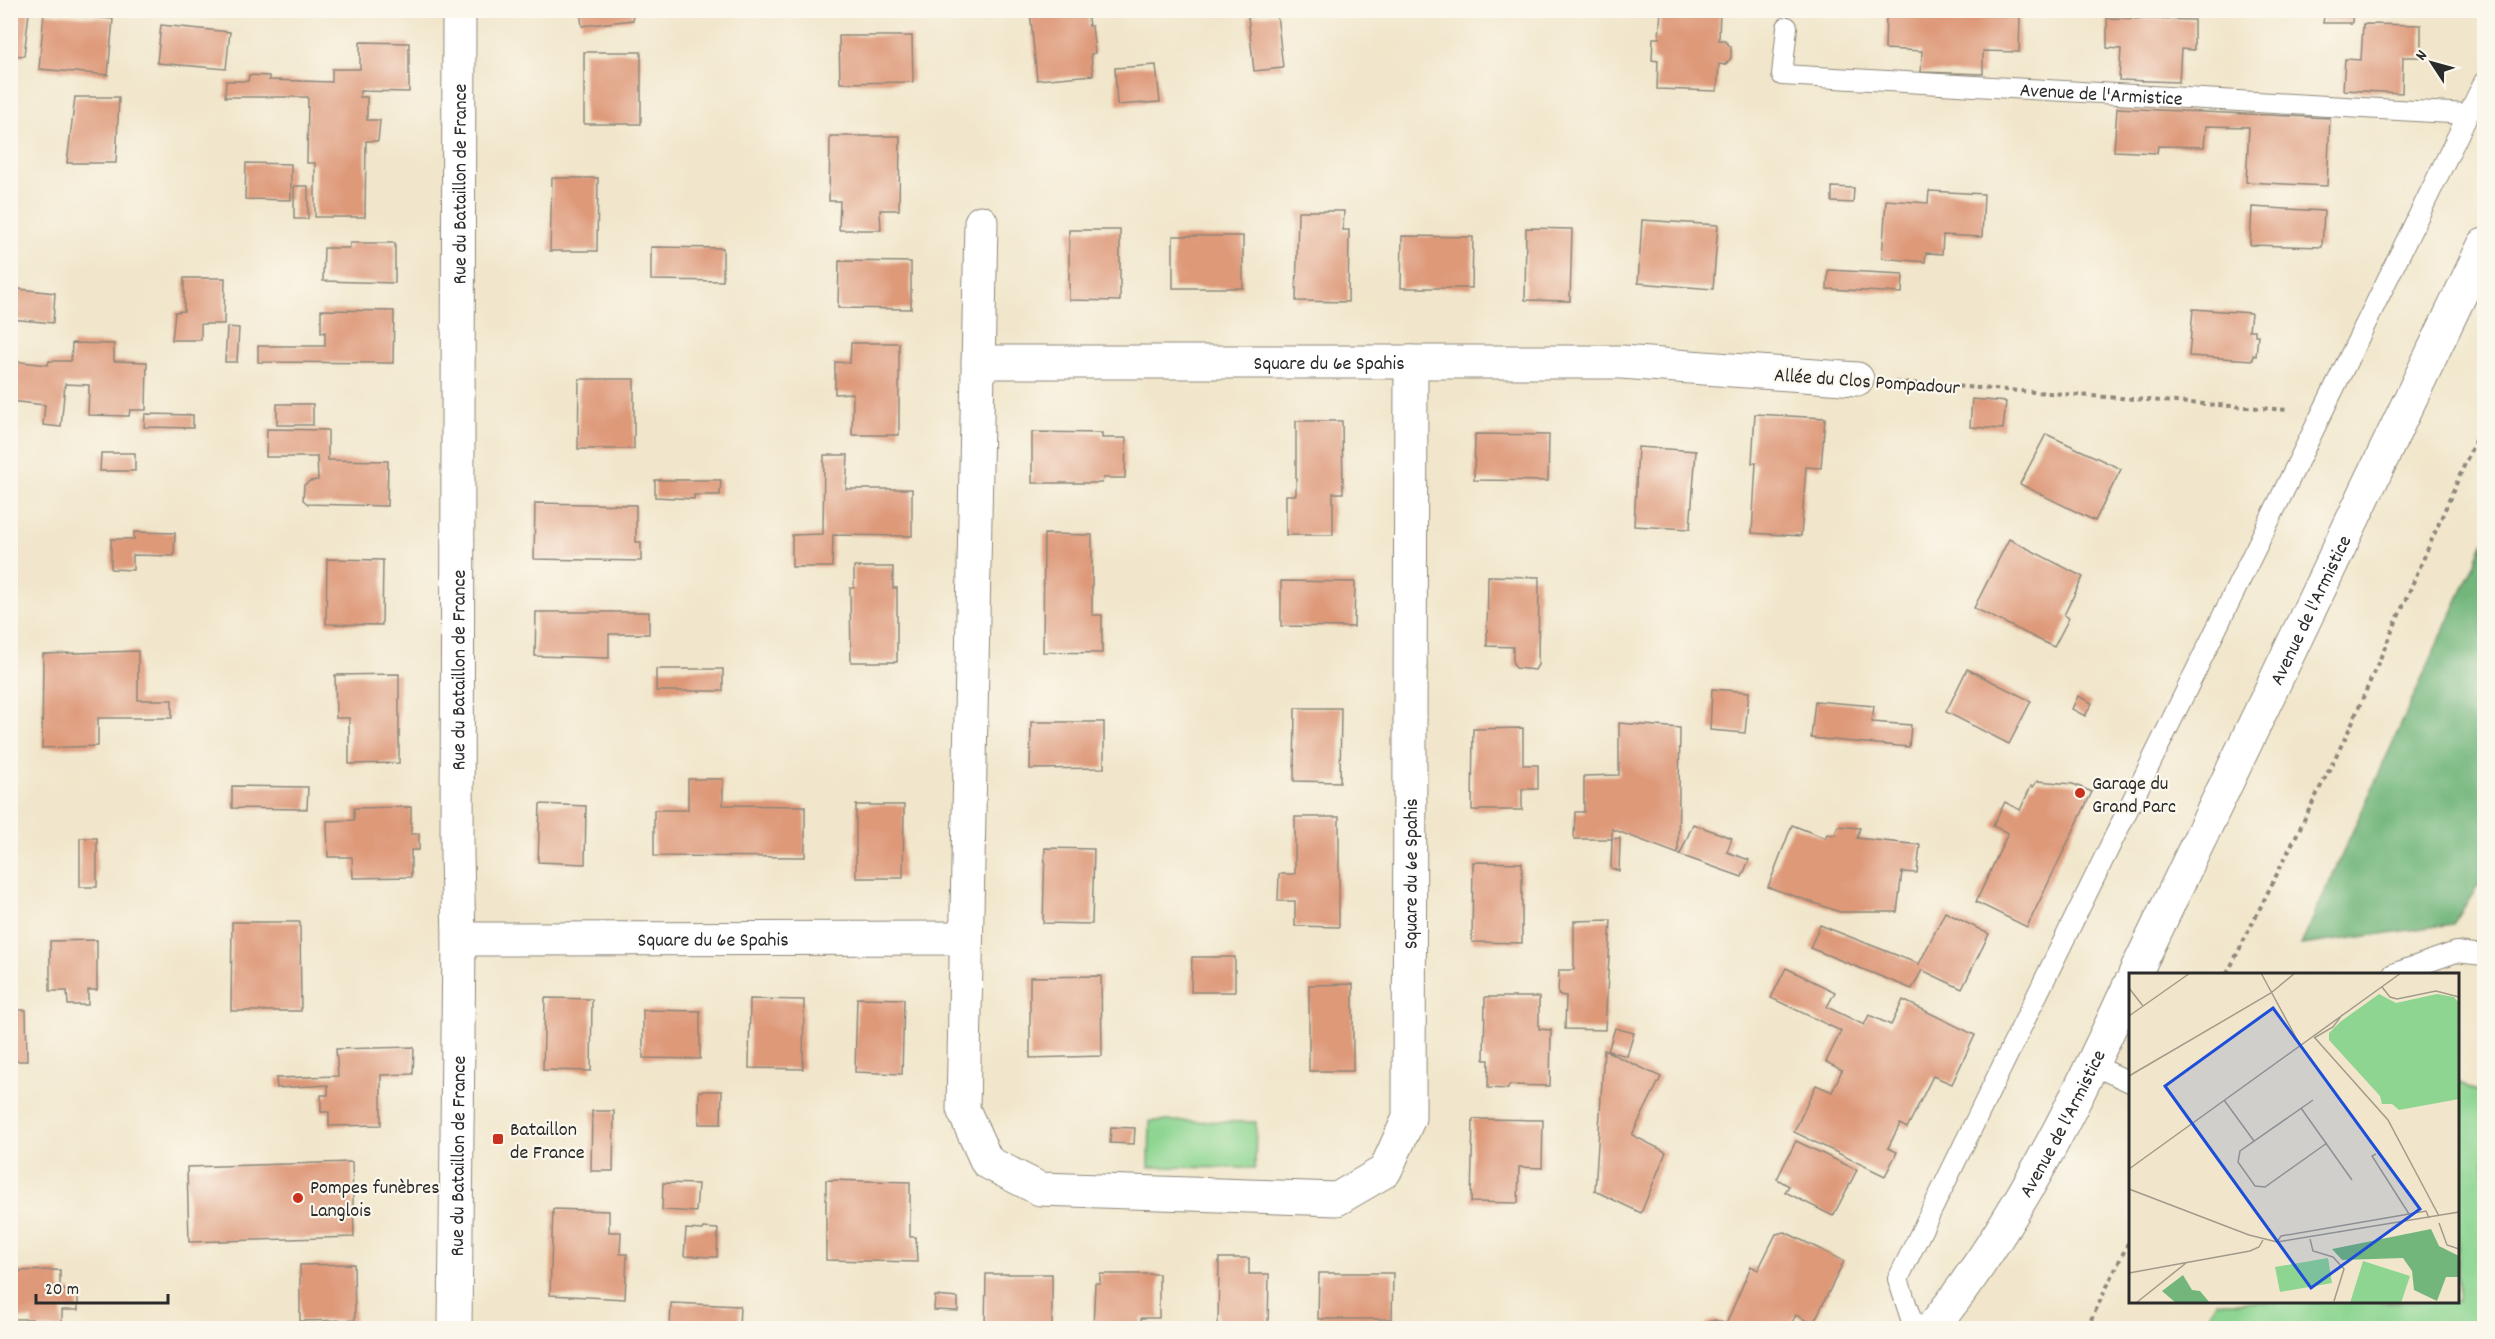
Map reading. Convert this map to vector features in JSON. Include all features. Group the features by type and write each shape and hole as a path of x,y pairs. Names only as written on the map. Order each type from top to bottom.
{"street":[{"name":"Rue du Bataillon de France","path":"454,1329 459,939 457,864 459,10"},
{"name":"Square du 6e Spahis","path":"978,362 1411,362 1409,1118 1385,1171 1336,1198 1040,1189 987,1162 963,1109 966,938 978,362 981,222"},
{"name":"Avenue de l'Armistice","path":"2136,973 2484,245"},
{"name":"Allée du Clos Pompadour","path":"1411,362 1621,362 1857,379"},
{"name":"Square du 6e Spahis","path":"459,939 966,938"},
{"name":"Avenue de l'Armistice","path":"1932,1329 1962,1292 2040,1166 2093,1065 2129,986"}],"lane":[{"name":"Avenue de l'Armistice","path":"1786,27 1782,75 2468,114"},
{"path":"1914,1329 1898,1280 2484,82"},
{"path":"2398,973 2456,952 2484,955"},
{"path":"2093,1065 2129,1082"}],"path":[{"name":"Allée du Clos Pompadour","path":"1857,379 2322,412"},
{"path":"2228,973 2348,732 2484,420"},
{"path":"2087,1329 2129,1241"}],"green space":[{"path":"2484,542 2484,877 2453,924 2301,945"},
{"path":"2459,1082 2484,1095 2484,1328 2202,1328 2215,1303 2459,1303"},
{"path":"1150,1121 1256,1122 1255,1168 1149,1167"}],"building":[{"path":"580,10 632,10 633,20 582,26"},
{"path":"1087,10 1089,26 1092,26 1095,53 1091,54 1093,75 1037,80 1030,11"},
{"path":"1661,10 1720,10 1719,40 1724,40 1731,47 1731,58 1725,65 1719,64 1717,91 1657,89 1658,61 1652,60 1653,38 1659,38"},
{"path":"2325,10 2353,10 2352,23 2323,23"},
{"path":"10,11 29,13 24,56 10,55"},
{"path":"44,13 113,19 108,75 39,69"},
{"path":"1277,14 1283,68 1254,71 1248,17"},
{"path":"1886,14 2020,16 2019,52 1983,51 1983,74 1921,72 1922,51 1885,49"},
{"path":"2107,18 2194,20 2194,50 2181,49 2179,82 2119,80 2121,49 2107,48"},
{"path":"2363,24 2421,25 2421,57 2403,57 2402,93 2343,90 2345,59 2361,60"},
{"path":"161,25 230,32 226,69 157,63"},
{"path":"839,36 912,36 913,82 840,83"},
{"path":"360,42 409,43 409,92 360,91 360,97 367,97 367,120 380,120 378,141 366,141 365,217 315,217 315,163 307,163 308,97 225,97 226,81 248,81 249,75 269,76 269,80 332,82 332,69 360,69"},
{"path":"584,52 641,52 641,124 584,124"},
{"path":"1156,65 1160,102 1117,105 1115,68"},
{"path":"75,97 119,97 116,163 67,163"},
{"path":"2117,108 2330,118 2327,186 2246,182 2249,127 2206,126 2204,147 2158,146 2157,153 2114,151"},
{"path":"830,136 900,136 899,210 880,210 881,230 839,230 840,201 829,201"},
{"path":"246,163 291,164 291,200 245,199"},
{"path":"552,178 598,178 597,251 550,251"},
{"path":"294,186 308,186 308,219 294,219"},
{"path":"1832,187 1854,188 1853,203 1832,202"},
{"path":"1929,191 1984,194 1982,237 1943,235 1942,254 1926,253 1925,262 1882,258 1886,200 1928,203"},
{"path":"2252,207 2324,211 2322,247 2250,245"},
{"path":"1298,211 1344,211 1343,230 1349,230 1348,302 1296,301"},
{"path":"1642,220 1718,225 1713,289 1638,283"},
{"path":"1526,228 1572,229 1570,301 1525,300"},
{"path":"1069,230 1120,230 1120,301 1069,300"},
{"path":"1173,236 1243,236 1243,288 1173,288"},
{"path":"1402,236 1473,237 1472,288 1401,288"},
{"path":"350,243 395,243 395,283 323,281 324,248 350,248"},
{"path":"651,247 723,248 723,281 651,280"},
{"path":"839,261 911,262 911,309 838,308"},
{"path":"1828,270 1903,274 1902,293 1827,289"},
{"path":"184,278 225,278 224,324 201,324 201,340 172,340 175,312 184,311"},
{"path":"10,288 55,293 53,323 10,319"},
{"path":"2193,309 2251,313 2249,330 2255,330 2255,335 2258,335 2256,356 2253,355 2253,360 2189,356"},
{"path":"321,310 394,311 393,363 258,362 258,346 325,346 325,332 321,333"},
{"path":"227,327 239,328 237,362 225,362"},
{"path":"72,343 114,344 114,361 147,362 146,410 130,410 129,416 88,415 89,385 65,384 61,427 43,425 45,405 10,401 12,361 48,365 49,361 71,361"},
{"path":"851,343 899,343 899,435 852,435 853,393 835,394 835,362 850,363"},
{"path":"579,379 634,379 634,449 578,449"},
{"path":"1972,399 2006,402 2003,429 1970,427"},
{"path":"277,404 313,404 313,425 277,425"},
{"path":"145,414 193,415 193,428 144,427"},
{"path":"1755,414 1825,418 1821,468 1806,467 1801,536 1752,533 1756,463 1752,463"},
{"path":"1296,421 1342,421 1343,493 1333,493 1333,535 1286,535 1286,495 1296,495"},
{"path":"267,429 328,430 328,460 388,461 387,506 308,504 303,500 304,485 318,480 317,457 266,457"},
{"path":"1032,432 1102,433 1102,438 1126,438 1125,478 1103,478 1102,483 1032,483"},
{"path":"1475,434 1549,435 1548,481 1474,480"},
{"path":"2046,434 2121,469 2095,521 2020,484"},
{"path":"1638,447 1696,451 1690,529 1634,526"},
{"path":"101,453 135,453 135,471 100,471"},
{"path":"824,455 848,455 846,489 912,489 912,536 833,535 832,567 792,567 792,535 823,534"},
{"path":"655,480 721,480 720,495 694,495 694,499 655,497"},
{"path":"535,503 636,505 636,542 641,542 641,561 534,559"},
{"path":"134,532 175,533 174,556 133,555 133,570 111,569 111,539 134,539"},
{"path":"1044,534 1092,535 1092,615 1102,615 1102,653 1043,652"},
{"path":"2009,539 2083,577 2064,615 2069,618 2054,647 1974,608"},
{"path":"327,559 383,560 382,625 326,624"},
{"path":"854,567 893,567 893,588 897,588 897,662 851,662 850,588 854,588"},
{"path":"1488,576 1539,577 1538,665 1535,670 1516,668 1513,664 1513,647 1487,646"},
{"path":"1281,581 1355,582 1354,627 1281,626"},
{"path":"536,612 649,612 649,634 609,634 609,658 535,656"},
{"path":"138,651 138,700 172,700 172,718 98,718 98,746 42,748 43,654"},
{"path":"656,669 723,669 723,691 656,691"},
{"path":"1967,669 2031,701 2009,744 1946,712"},
{"path":"399,674 399,763 349,764 349,718 336,718 335,675"},
{"path":"1712,689 1749,692 1745,733 1710,730"},
{"path":"2078,696 2092,703 2085,716 2072,709"},
{"path":"1815,701 1874,706 1872,722 1911,725 1909,747 1811,738"},
{"path":"1295,708 1341,708 1340,782 1294,781"},
{"path":"1031,722 1104,722 1104,768 1030,769"},
{"path":"1619,723 1680,728 1678,854 1612,829 1612,839 1574,839 1575,812 1584,812 1584,776 1619,775"},
{"path":"1523,728 1523,765 1538,765 1538,789 1522,789 1522,810 1472,810 1473,729"},
{"path":"688,779 723,779 723,805 805,806 805,857 654,856 654,810 688,810"},
{"path":"2037,781 2073,784 2092,792 2027,927 1976,902 2008,833 1993,826 2005,802 2020,810 2031,786 2033,787"},
{"path":"232,786 308,787 307,809 232,808"},
{"path":"540,804 586,806 585,864 538,862"},
{"path":"856,805 904,805 903,878 856,878"},
{"path":"411,807 411,834 419,834 419,850 411,850 411,877 353,878 352,857 328,857 327,821 354,820 354,808"},
{"path":"1295,817 1339,817 1339,927 1295,926 1295,901 1278,901 1279,874 1295,874"},
{"path":"1693,824 1732,838 1727,852 1749,860 1742,877 1680,855"},
{"path":"1792,825 1825,838 1827,834 1835,835 1838,826 1860,828 1857,838 1920,845 1917,873 1902,872 1897,912 1840,912 1768,887"},
{"path":"80,838 97,838 97,887 80,887"},
{"path":"1620,838 1619,871 1611,868 1612,839"},
{"path":"1045,848 1094,849 1092,924 1043,923"},
{"path":"1473,862 1522,863 1522,943 1472,942"},
{"path":"1945,912 1989,934 1962,989 1922,970 1912,989 1810,948 1820,925 1919,964"},
{"path":"1611,920 1605,1030 1565,1029 1566,996 1558,995 1559,970 1574,970 1574,921"},
{"path":"232,922 300,922 301,1011 231,1011"},
{"path":"97,940 97,990 88,990 88,1005 68,1005 67,991 50,991 50,941"},
{"path":"1192,957 1235,957 1235,992 1191,992"},
{"path":"1786,968 1835,992 1827,1007 1864,1025 1869,1015 1891,1025 1903,1000 1975,1035 1952,1084 1933,1076 1907,1128 1900,1124 1888,1148 1897,1152 1885,1176 1794,1132 1816,1085 1832,1092 1842,1070 1826,1062 1841,1031 1771,998"},
{"path":"1101,976 1102,1056 1030,1058 1030,977"},
{"path":"1353,984 1353,1071 1309,1071 1309,985"},
{"path":"1485,997 1539,997 1539,1029 1551,1030 1550,1086 1509,1085 1508,1089 1488,1088 1489,1060 1484,1060"},
{"path":"545,998 592,999 591,1071 543,1070"},
{"path":"857,998 904,999 902,1074 855,1072"},
{"path":"750,999 804,1000 803,1069 749,1068"},
{"path":"10,1010 26,1010 27,1061 10,1061"},
{"path":"643,1010 700,1011 700,1059 643,1058"},
{"path":"1615,1028 1634,1033 1627,1056 1608,1051"},
{"path":"414,1047 413,1074 381,1075 381,1125 329,1126 329,1112 321,1112 321,1095 328,1095 328,1085 277,1088 276,1078 338,1076 336,1049"},
{"path":"1604,1050 1661,1077 1632,1135 1666,1152 1641,1213 1595,1191"},
{"path":"699,1091 722,1091 721,1124 699,1124"},
{"path":"592,1111 614,1111 613,1171 591,1171"},
{"path":"1473,1119 1543,1120 1542,1168 1519,1167 1518,1203 1471,1202"},
{"path":"1111,1127 1135,1128 1134,1144 1110,1143"},
{"path":"1796,1141 1857,1170 1833,1216 1785,1192 1789,1186 1777,1179"},
{"path":"352,1162 354,1237 189,1242 187,1167"},
{"path":"826,1180 910,1182 910,1237 916,1237 917,1262 826,1260"},
{"path":"663,1183 698,1184 696,1212 662,1210"},
{"path":"553,1209 609,1211 609,1232 621,1232 620,1254 627,1254 625,1299 550,1295"},
{"path":"703,1228 718,1229 717,1257 684,1256 686,1229 703,1230"},
{"path":"1785,1232 1844,1261 1813,1324 1796,1315 1789,1328 1703,1328 1708,1322 1715,1320 1726,1324 1751,1266 1758,1270 1776,1234"},
{"path":"1219,1258 1249,1258 1249,1274 1269,1274 1268,1328 1218,1328"},
{"path":"354,1264 355,1320 300,1321 300,1265"},
{"path":"60,1270 60,1290 70,1290 78,1294 78,1310 62,1310 62,1328 32,1328 32,1319 10,1319 10,1271"},
{"path":"1319,1273 1393,1273 1392,1319 1318,1319"},
{"path":"986,1274 1052,1274 1052,1328 985,1328"},
{"path":"1100,1274 1159,1274 1159,1318 1141,1318 1141,1328 1093,1328 1095,1283 1100,1283"},
{"path":"935,1296 958,1298 958,1311 934,1310"},
{"path":"671,1303 740,1306 739,1328 670,1328"}],"place":[{"name":"Garage du Grand Parc","path":"2080,793"},
{"name":"Bataillon de France","path":"498,1139"},
{"name":"Pompes funèbres Langlois","path":"298,1198"}]}
